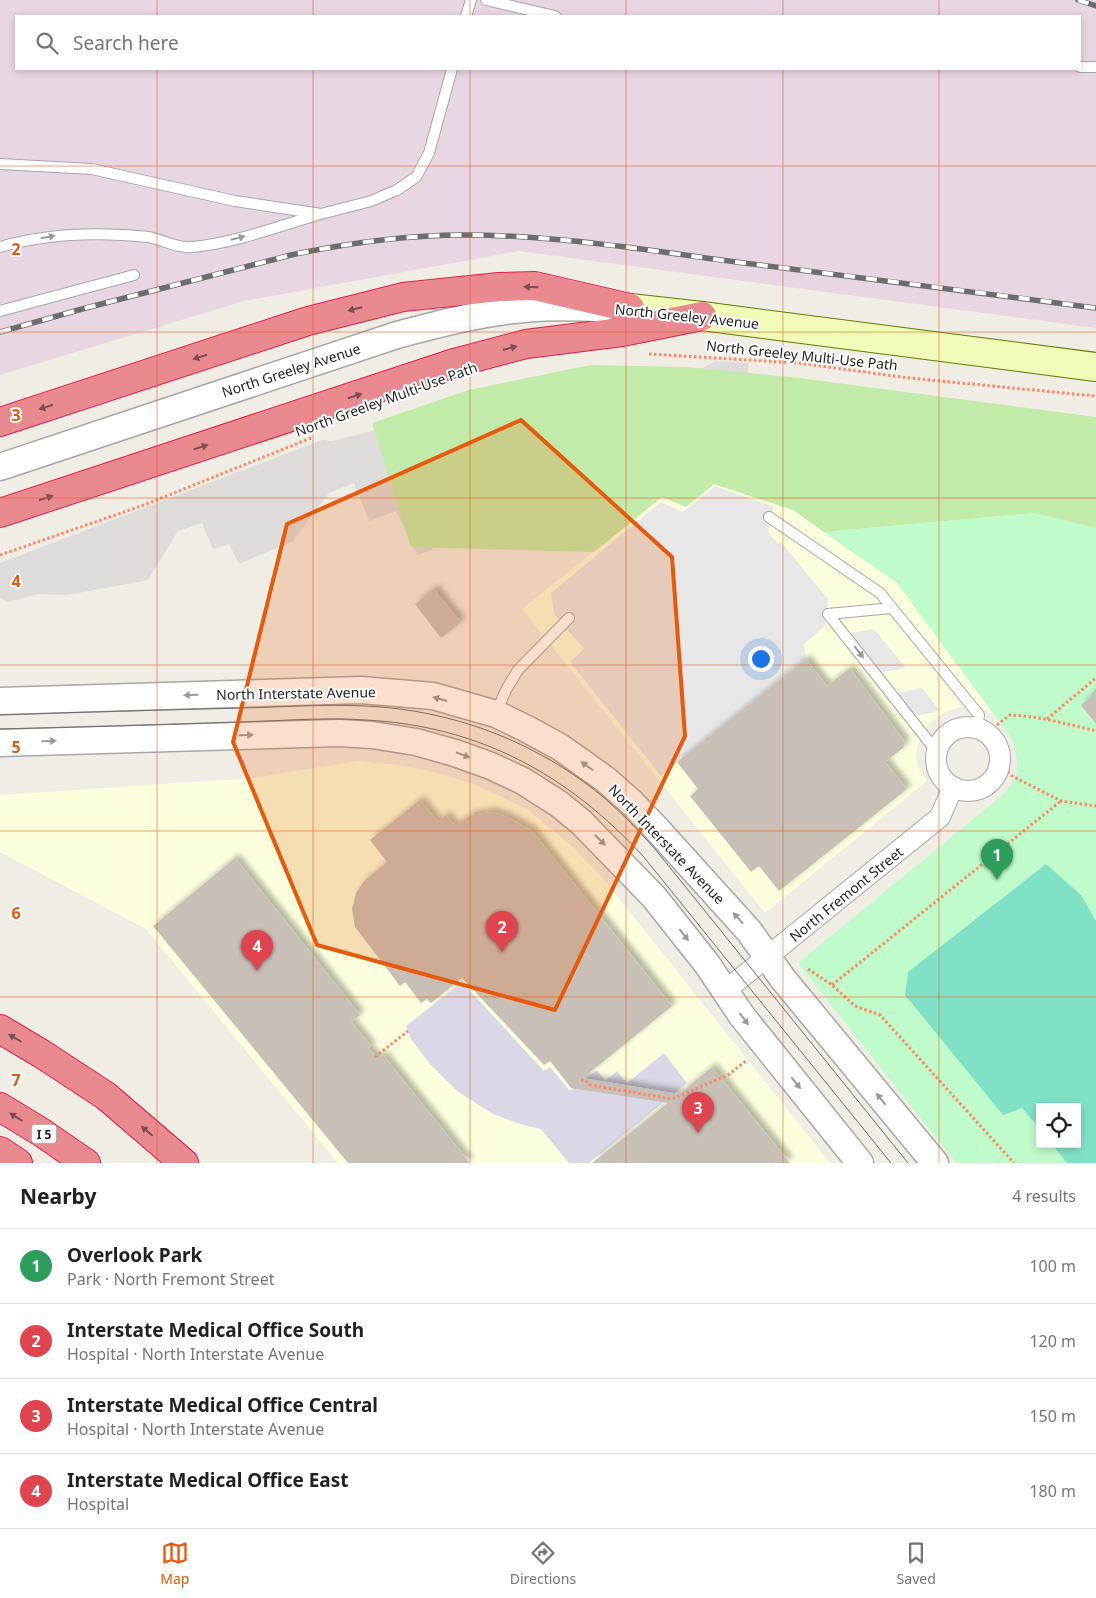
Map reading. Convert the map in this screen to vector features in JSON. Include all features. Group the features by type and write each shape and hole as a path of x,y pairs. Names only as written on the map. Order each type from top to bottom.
{"highway":[{"path":"0,422 308,321 403,297 535,286 630,308"},
{"path":"0,513 454,363 526,344 622,332 702,316"},
{"path":"0,1029 106,1096 184,1163"},
{"name":"I 5","path":"0,1107 42,1132 86,1163"},
{"path":"0,1151 18,1163"}],"main road":[{"name":"North Greeley Avenue","path":"630,308 1096,367"}],"street":[{"name":"North Greeley Avenue","path":"0,467 397,335 443,323 472,316 536,308 630,308"},
{"name":"North Interstate Avenue","path":"0,701 361,690 433,696 496,714 560,747 605,779 655,827 749,931 783,979 935,1163"},
{"path":"967,727 982,730 994,739 998,747 1000,765 992,780 978,789 961,790 953,787 945,781 939,772 937,762 941,742 948,735 967,727"},
{"path":"0,743 339,733 372,735 416,742 455,752 523,781 559,804 581,822 654,897 707,964 742,1016 860,1163"},
{"name":"North Fremont Street","path":"725,991 940,817 953,787"}],"lane":[{"path":"466,15 471,0"},
{"path":"486,0 552,15"},
{"path":"1081,67 1096,67"},
{"path":"0,247 56,236 105,234 150,237 190,248 250,235 371,201 397,190 416,177 429,153 452,70"},
{"path":"0,164 92,170 235,201 321,214"},
{"path":"0,311 134,275"},
{"path":"769,517 880,593 979,715 982,730"},
{"path":"892,608 828,614 938,752"},
{"path":"496,714 506,690 518,670 569,618"}],"path":[{"name":"North Greeley Multi-Use Path","path":"648,354 798,363 910,378 1096,396"},
{"name":"North Greeley Multi-Use Path","path":"0,554 144,505 313,438"},
{"path":"1047,719 1096,678"},
{"path":"982,730 1010,715 1047,719 1096,731"},
{"path":"1000,765 1012,776 1061,801 1096,806"},
{"path":"832,985 1061,801"},
{"path":"800,964 832,985 855,1006 880,1015 1014,1163"},
{"path":"375,1057 408,1030"},
{"path":"581,1080 585,1080 590,1085 672,1099 728,1075"}],"highlighted area":[{"path":"521,420 672,557 685,736 555,1010 317,945 233,742 287,524"}],"shaded area":[{"path":"0,0 1096,0 1096,328 519,251 244,301 0,375"},
{"path":"715,361 749,363 745,390 432,539 432,550 417,555 396,511 369,521 354,483 329,493 293,541 239,564 229,544 213,549 202,523 178,531 148,580 67,595 38,594 8,602 0,598 0,563 322,440 331,441 524,395 655,395"},
{"path":"714,484 793,510 897,583 994,715 981,708 963,706 945,712 932,721 919,741 916,755 918,767 927,781 765,913 522,609 662,497 686,507"},
{"path":"715,486 774,507 768,532 778,544 781,542 828,599 825,626 804,644 806,659 661,776 570,662 584,649 554,614 551,593 661,502 683,512"},
{"path":"874,629 906,668 876,673 844,634"},
{"path":"922,688 940,711 911,717 892,694"},
{"path":"358,761 430,771 474,784 527,809 574,848 601,876 830,1163 338,1163 146,929 0,852 0,795 253,778"},
{"path":"462,982 544,1071 550,1067 570,1091 597,1070 605,1081 617,1071 627,1083 664,1053 687,1083 589,1163 569,1163 541,1129 523,1125 493,1114 457,1091 430,1064 411,1039 406,1026"}],"green space":[{"path":"590,365 687,367 799,378 1096,417 1096,528 1034,513 824,532 793,510 714,484 686,507 662,497 594,552 411,547 372,423 469,390"},
{"path":"1034,513 1096,528 1096,1163 956,1163 798,963 1000,797 1015,777 1017,756 1012,739 897,583 824,532"},
{"path":"1046,864 1081,895 1096,921 1096,1163 1067,1163 1055,1148 1081,1148 1081,1103 1036,1103 1036,1124 1022,1108 1003,1115 905,995 908,972"}],"building":[{"path":"434,589 461,622 441,638 415,604"},
{"path":"806,659 827,686 846,671 852,671 905,742 903,748 885,762 907,789 779,891 759,866 751,872 690,796 698,789 677,762"},
{"path":"1096,689 1096,724 1081,705 1092,696 1091,694"},
{"path":"420,800 438,822 446,815 455,826 471,815 492,812 507,817 532,831 672,1006 583,1078 679,1094 712,1067 790,1163 592,1163 668,1103 571,1088 550,1061 544,1065 462,978 431,1003 427,999 421,1003 405,982 400,986 355,927 352,909 356,893 364,881 387,862 370,840"},
{"path":"235,858 360,1015 351,1022 371,1046 368,1048 378,1059 383,1055 470,1163 348,1163 153,926"}],"tram line":[{"path":"0,715 319,705 366,706 430,714 461,722 521,744 549,759 602,796 655,849 908,1163"},
{"path":"0,729 350,719 407,724 446,732 483,744 518,760 552,779 584,801 643,856 891,1163"}],"railway":[{"path":"1078,0 1096,6"},
{"path":"0,332 291,255 377,240 443,235 567,240 1096,308"}],"place":[{"name":"Overlook Park","path":"997,880"},
{"name":"Interstate Medical Office South","path":"502,952"},
{"name":"Interstate Medical Office East","path":"257,971"},
{"name":"Interstate Medical Office Central","path":"698,1133"}]}
